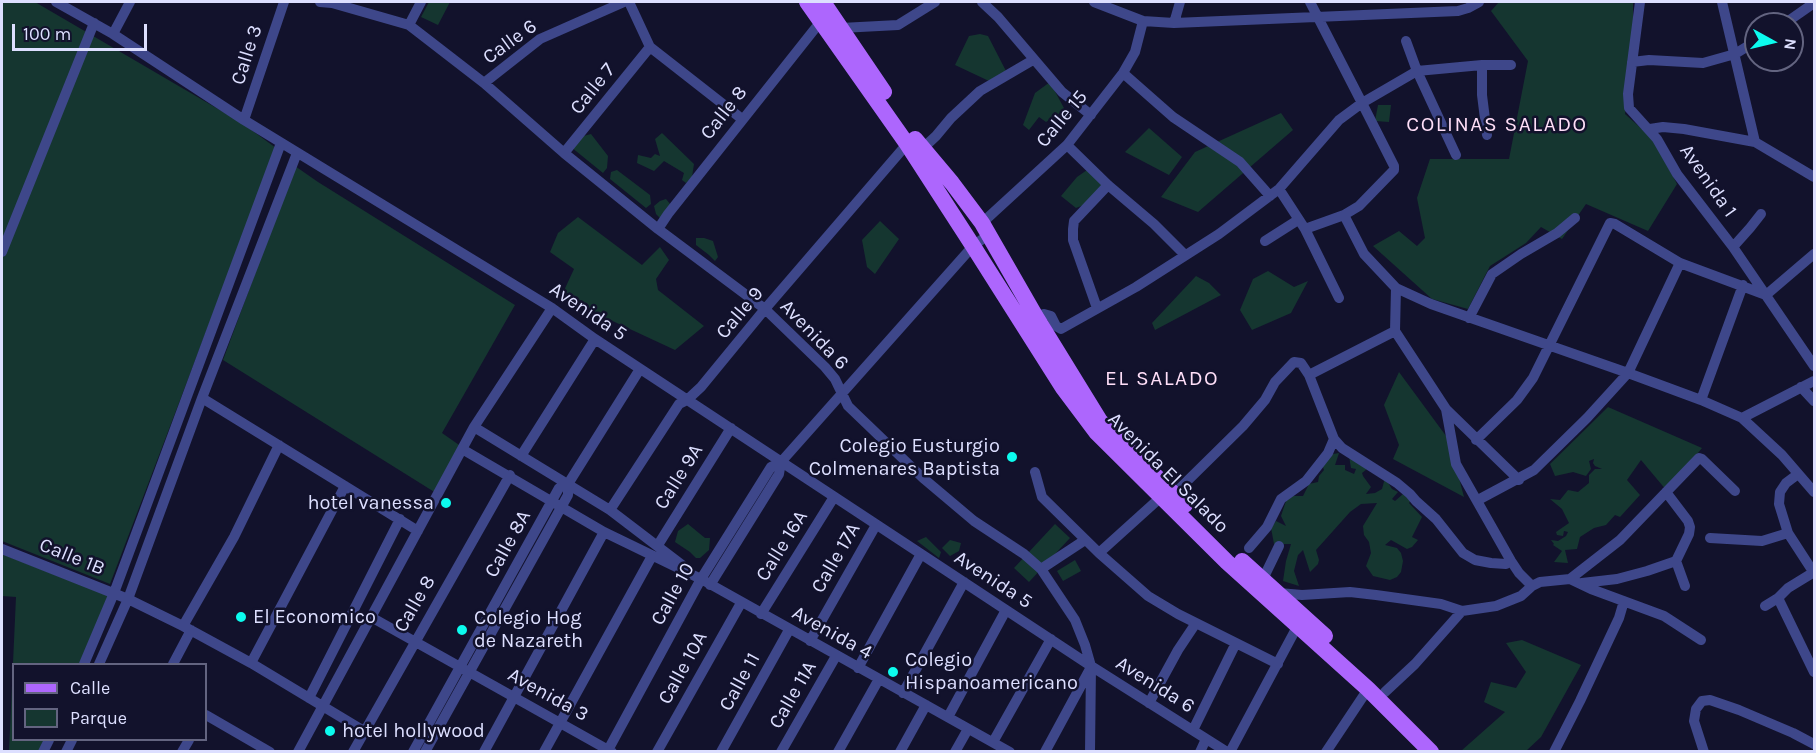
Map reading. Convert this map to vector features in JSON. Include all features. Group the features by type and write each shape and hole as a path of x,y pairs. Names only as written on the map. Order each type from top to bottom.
{"main road":[{"name":"Avenida El Salado","path":"807,2 914,146 952,183 985,229 1035,317 1100,421 1227,562 1444,752"},
{"name":"Avenida El Salado","path":"823,2 842,28 1063,388 1096,432 1278,593 1376,691 1431,752"}],"street":[{"name":"Avenida 5","path":"56,2 113,34 244,120 552,308 640,369 1091,666"},
{"path":"113,34 130,2"},
{"name":"Calle 3","path":"244,120 284,2"},
{"name":"Avenida 6","path":"328,2 409,25 484,83 564,153 658,229 765,309 835,379 848,406 923,478 975,521 1024,554 1041,569 1075,620 1091,666 1228,752"},
{"path":"409,25 421,2"},
{"path":"629,2 650,48 742,119"},
{"path":"842,28 898,25 935,2"},
{"path":"982,2 998,17 1062,92 1091,115"},
{"path":"1094,2 1143,21 1174,23 1458,10 1479,2"},
{"path":"1174,23 1180,2"},
{"path":"1305,229 1344,215 1359,206 1394,170 1310,2"},
{"name":"Avenida 1","path":"1640,2 1628,94 1629,108 1650,129 1677,174 1732,246 1815,366"},
{"path":"1722,2 1755,142"},
{"name":"Calle 6","path":"484,83 540,39 617,3"},
{"path":"1802,12 1815,3"},
{"name":"Calle 8","path":"658,229 821,21"},
{"name":"Calle 15","path":"985,229 1067,145 1123,73 1135,52 1143,21"},
{"path":"2,252 94,23"},
{"path":"1406,41 1417,71 1456,155"},
{"name":"Calle 7","path":"564,153 650,48"},
{"path":"1632,62 1649,60 1703,63 1735,54 1744,48"},
{"name":"Calle 9","path":"610,510 679,404 701,387 765,309 914,146 936,136 951,118 980,91 1033,60"},
{"path":"1482,65 1482,95 1487,135"},
{"path":"1035,317 1044,314 1051,316 1056,326 1061,329 1136,287 1219,234 1274,192 1339,120 1362,103 1417,71 1482,65 1511,66"},
{"path":"1123,73 1173,117 1240,162 1274,192 1305,229 1339,298"},
{"path":"1650,129 1663,127 1684,129 1755,142 1815,177"},
{"path":"84,663 114,593 281,143"},
{"path":"1067,145 1185,255"},
{"path":"99,663 128,599 202,398 297,153"},
{"path":"1097,308 1073,240 1073,229 1074,221 1108,185"},
{"path":"1732,246 1761,214"},
{"path":"1344,215 1364,254 1396,288 1431,304 1628,373 1742,418 1782,454 1815,492"},
{"path":"1469,318 1492,274 1557,233 1575,218"},
{"path":"1264,241 1298,220"},
{"path":"1476,440 1518,400 1533,378 1610,223 1680,263 1766,295 1813,259"},
{"name":"Calle 10","path":"609,751 771,467 782,462 974,246 985,229"},
{"path":"1478,500 1534,470 1587,418 1628,373 1680,263"},
{"path":"1701,400 1743,285"},
{"path":"1396,288 1395,331 1446,409 1519,480"},
{"path":"298,752 474,427 552,308"},
{"path":"1309,375 1395,331"},
{"path":"521,456 595,339"},
{"path":"1099,553 1167,496 1243,426 1265,400 1275,382 1294,362 1301,363 1309,375 1334,440 1342,448 1397,483 1410,494 1436,519 1463,553 1475,560 1491,563 1506,564 1511,561"},
{"name":"Calle 8A","path":"425,752 465,670 556,504 568,495 568,484 640,369"},
{"path":"1742,418 1815,381"},
{"path":"1801,387 1815,401"},
{"path":"202,398 418,531"},
{"path":"1446,409 1456,464 1511,561 1532,586"},
{"name":"Avenida 4","path":"474,427 610,510 705,582"},
{"name":"Calle 9A","path":"658,545 731,428"},
{"path":"1249,548 1268,527 1281,499 1306,481 1328,453 1334,440"},
{"path":"173,663 187,628 279,446"},
{"name":"Avenida 4","path":"462,449 604,532 705,582 1010,752"},
{"path":"1570,579 1620,540 1699,458 1736,491"},
{"path":"1035,472 1042,497 1085,540 1148,596 1278,664"},
{"path":"1765,606 1814,572 1788,533 1779,504 1780,492 1786,483 1798,474"},
{"name":"Calle 8","path":"353,752 510,475"},
{"path":"252,663 345,486"},
{"path":"1582,583 1617,579 1647,572 1676,561 1690,527 1666,492"},
{"name":"Calle 16A","path":"761,614 834,496"},
{"path":"309,698 400,519"},
{"name":"Calle 17A","path":"810,641 876,525"},
{"path":"484,752 604,532"},
{"path":"1710,538 1762,541 1788,533"},
{"path":"1041,569 1085,540"},
{"path":"1263,579 1279,546"},
{"name":"Calle 1B","path":"2,549 114,593 187,628 252,663 364,731"},
{"path":"858,668 921,554"},
{"path":"544,752 652,556"},
{"path":"1676,561 1685,586"},
{"path":"1278,593 1302,595 1350,592 1441,604 1462,611 1496,606 1521,596 1540,582 1570,579 1664,616 1701,640"},
{"path":"903,693 964,582"},
{"path":"1778,598 1815,672"},
{"path":"1554,752 1619,618 1624,602"},
{"name":"Calle 10A","path":"657,752 741,603"},
{"path":"948,717 1006,610"},
{"path":"1326,752 1376,691 1415,664 1462,611"},
{"name":"Avenida 3","path":"371,617 609,751"},
{"path":"1149,703 1178,650 1196,623"},
{"path":"1228,752 1298,625"},
{"name":"Calle 11","path":"721,752 789,630"},
{"path":"993,742 1051,639"},
{"path":"1193,730 1236,643"},
{"name":"Calle 11A","path":"781,752 836,656"},
{"path":"1045,752 1091,666"},
{"path":"1090,752 1091,666"},
{"name":"Calle 8A","path":"413,752 465,670"},
{"path":"838,752 879,679"},
{"path":"1704,752 1694,721 1696,709 1702,702 1710,700 1739,710 1815,744"},
{"path":"900,752 926,705"},
{"path":"207,717 270,752"},
{"path":"956,752 968,729"},
{"path":"1200,752 1206,739"}],"green space":[{"path":"2,2 35,2 242,123 276,148 110,584 2,541"},
{"path":"429,2 450,2 438,25 421,17"},
{"path":"1499,2 1633,2 1633,52 1625,114 1653,139 1677,184 1648,231 1586,204 1562,239 1541,227 1526,243 1490,266 1468,309 1432,299 1373,246 1399,231 1417,246 1425,238 1417,198 1430,159 1509,159 1528,61 1491,11"},
{"path":"980,34 988,36 1006,71 989,81 955,65 969,36"},
{"path":"1050,82 1065,110 1046,122 1039,117 1029,130 1023,125 1035,93"},
{"path":"1378,105 1391,105 1389,122 1375,121"},
{"path":"1281,113 1293,130 1198,212 1161,197 1195,152"},
{"path":"1149,128 1182,157 1169,175 1125,152"},
{"path":"662,133 694,164 692,177 686,183 682,180 684,173 664,161 654,171 637,163 638,155 651,158 655,154 660,156 655,139"},
{"path":"591,134 608,156 607,168 603,173 571,147 580,137"},
{"path":"295,166 515,305 442,433 462,447 436,493 223,360"},
{"path":"617,170 650,195 651,204 646,208 610,179 611,172"},
{"path":"1087,170 1105,187 1089,203 1076,208 1061,196 1077,177"},
{"path":"666,199 671,205 660,218 654,206"},
{"path":"578,217 642,265 660,247 669,260 656,279 658,290 704,326 675,350 561,297 574,269 550,252 558,233"},
{"path":"880,221 899,239 875,274 867,267 862,240"},
{"path":"696,238 713,241 718,257 715,261 696,245"},
{"path":"1268,271 1294,287 1308,281 1291,313 1252,330 1240,310 1253,279"},
{"path":"1196,276 1209,283 1221,295 1155,330 1152,323"},
{"path":"1399,372 1449,440 1464,497 1393,459 1399,445 1384,405"},
{"path":"1608,407 1702,448 1667,491 1641,460 1627,480 1640,495 1620,517 1615,515 1606,525 1594,528 1580,537 1577,549 1565,550 1568,563 1554,562 1562,551 1553,545 1551,540 1558,541 1566,536 1568,532 1564,531 1563,536 1557,535 1556,532 1569,523 1562,509 1550,499 1560,500 1568,490 1578,492 1589,483 1589,475 1595,469 1602,469 1595,466 1594,459 1589,461 1591,469 1586,476 1573,472 1555,476 1550,464"},
{"path":"1339,453 1335,465 1345,465 1345,470 1354,474 1356,469 1351,468 1349,456 1367,469 1362,473 1371,487 1366,494 1382,489 1385,478 1392,489 1398,492 1392,499 1395,501 1403,494 1412,499 1409,503 1422,517 1412,537 1418,540 1407,549 1391,540 1385,545 1397,548 1401,553 1403,561 1401,572 1390,580 1373,576 1366,566 1371,553 1363,526 1377,503 1361,504 1350,512 1316,550 1318,564 1310,572 1303,550 1298,555 1294,571 1299,586 1283,581 1291,544 1274,544 1271,528 1276,521 1286,526 1281,516 1286,501 1290,496 1303,496 1309,484 1318,482 1324,470 1321,461"},
{"path":"688,524 705,538 710,538 709,550 700,558 696,558 675,542 678,531"},
{"path":"1055,524 1070,538 1029,582 1014,568"},
{"path":"926,537 941,552 939,558 917,541"},
{"path":"950,540 961,543 959,551 950,556 942,548"},
{"path":"2,554 109,596 83,663 13,663 16,597 2,596"},
{"path":"1075,560 1081,571 1063,581 1057,571"},
{"path":"1522,640 1581,665 1541,737 1526,751 1461,751 1505,712 1484,702 1491,682 1516,688 1526,672 1506,643"},
{"path":"12,685 12,741 45,741 39,751 9,751"}],"place":[{"name":"Colegio Eusturgio Colmenares Baptista","path":"1012,457"},
{"name":"hotel vanessa","path":"446,503"},
{"name":"El Economico","path":"241,617"},
{"name":"Colegio Hog de Nazareth","path":"462,630"},
{"name":"Colegio Hispanoamericano","path":"893,672"},
{"name":"hotel hollywood","path":"330,731"}],"district":[{"name":"COLINAS SALADO","path":"1497,125"},
{"name":"EL SALADO","path":"1162,379"}]}
